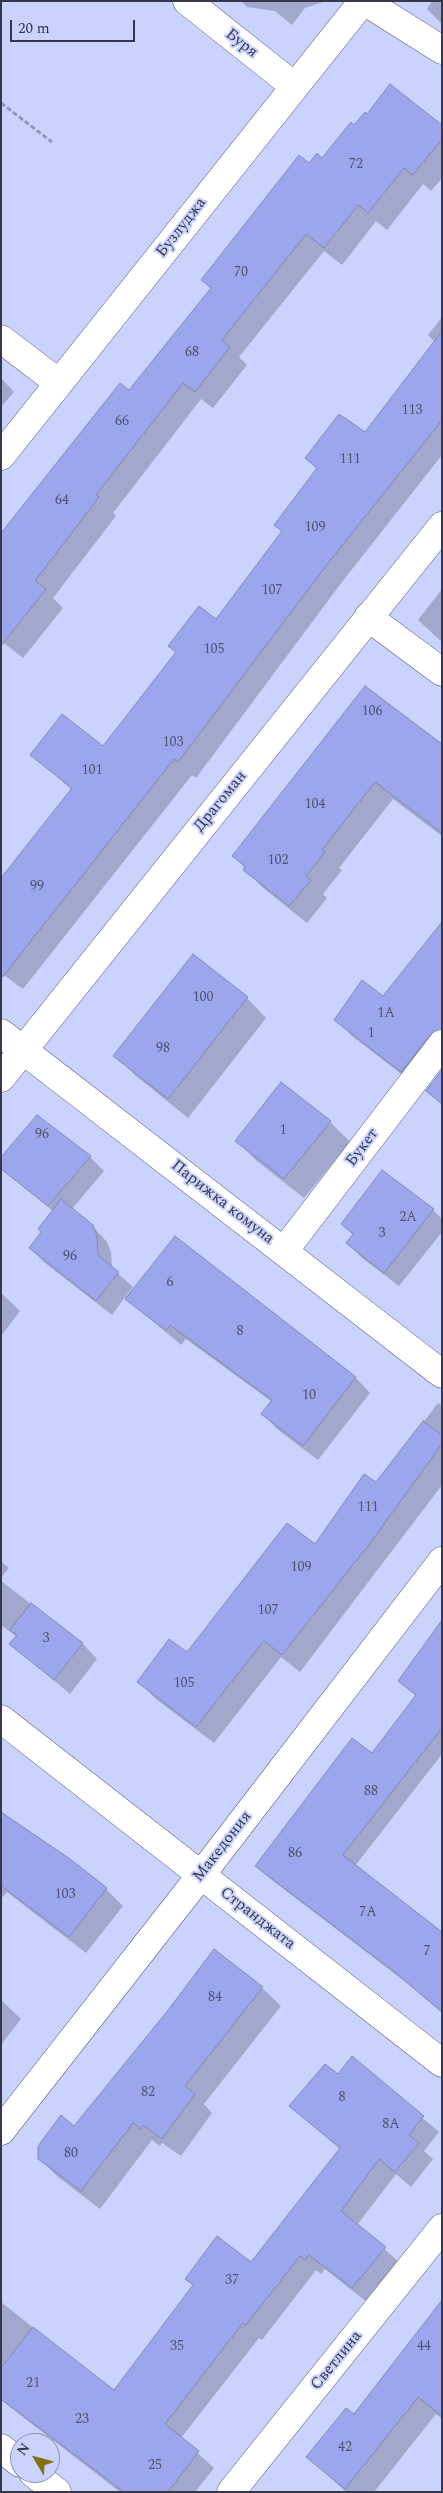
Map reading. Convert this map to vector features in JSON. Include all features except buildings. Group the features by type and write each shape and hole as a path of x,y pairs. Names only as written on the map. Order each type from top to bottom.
{"street":[{"name":"Буря","path":"187,1 294,86"},
{"name":"Бузлуджа","path":"1,456 294,86 364,1"},
{"path":"364,1 442,50"},
{"path":"1,339 59,383"},
{"name":"Драгоман","path":"1,1078 442,526"},
{"path":"368,617 442,672"},
{"name":"Парижка комуна","path":"1,1033 442,1374"},
{"name":"Букет","path":"284,1251 442,1044"},
{"name":"Македония","path":"1,2131 202,1875 442,1562"},
{"name":"Странджата","path":"1,1719 442,2063"},
{"name":"Светлина","path":"231,2492 442,2228"},
{"path":"46,2483 57,2492"}],"path":[{"path":"1,103 52,142"}]}
